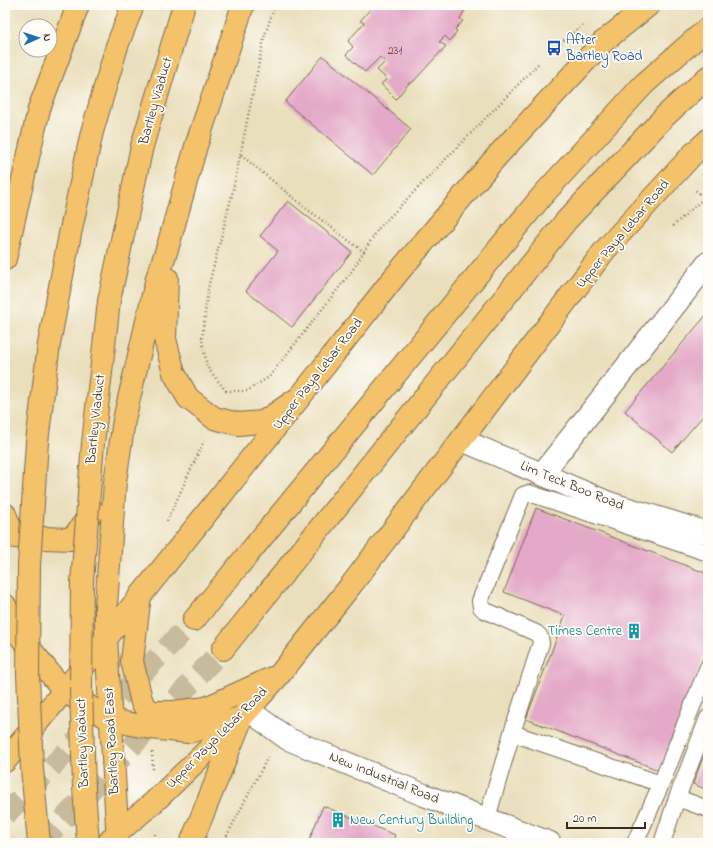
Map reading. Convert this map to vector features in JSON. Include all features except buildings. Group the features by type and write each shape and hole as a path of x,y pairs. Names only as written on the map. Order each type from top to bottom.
{"main road":[{"path":"5,259 39,109 78,5"},
{"path":"39,843 32,769 28,674 29,565 37,442 49,344 70,234 92,132 117,46 133,5"},
{"name":"Bartley Viaduct","path":"88,843 84,788 81,688 82,590 92,443 109,301 142,146 184,5"},
{"path":"243,5 196,146 168,246 165,339 174,373 188,398 214,418 238,424 263,422 300,397"},
{"name":"Upper Paya Lebar Road","path":"5,761 300,397 396,275 498,155 603,42 649,5"},
{"path":"194,620 542,196 644,84 708,28"},
{"path":"223,649 566,221 665,116 708,77"},
{"name":"Upper Paya Lebar Road","path":"114,840 245,714 280,674 352,584 605,250 676,172 708,140"},
{"name":"Bartley Road East","path":"114,840 106,606 115,482 124,420 157,278 168,246"},
{"path":"5,514 14,537 72,539 115,482"},
{"path":"140,595 132,661 142,703 151,712 173,712 206,708 280,674"},
{"path":"5,604 16,631 64,690 111,720 151,728 188,732 245,714"},
{"path":"191,843 245,714"}],"street":[{"path":"542,474 708,263"},
{"name":"Lim Teck Boo Road","path":"462,440 609,503 708,533"},
{"name":"New Industrial Road","path":"245,714 288,739 416,792 550,843"}],"lane":[{"path":"487,818 512,732 541,643 540,637 536,633 484,610 481,607 480,601 523,495 529,493 708,553"},
{"path":"636,843 708,667"},
{"path":"662,843 708,718"},
{"path":"512,732 661,784"},
{"path":"678,798 708,809"}],"path":[{"path":"275,5 264,38 241,155 208,288 202,339 207,367 226,391 248,391 269,377 352,271 378,229 539,63"},
{"path":"241,155 307,209 364,252"},
{"path":"673,226 704,198 676,172"},
{"path":"166,523 206,437"},
{"path":"223,843 280,734"}],"tunnel":[{"path":"5,815 194,620"},
{"path":"40,843 223,649"}],"place":[{"name":"After Bartley Road","path":"554,48"},
{"name":"Times Centre","path":"634,631"},
{"name":"New Century Building","path":"338,820"}]}
